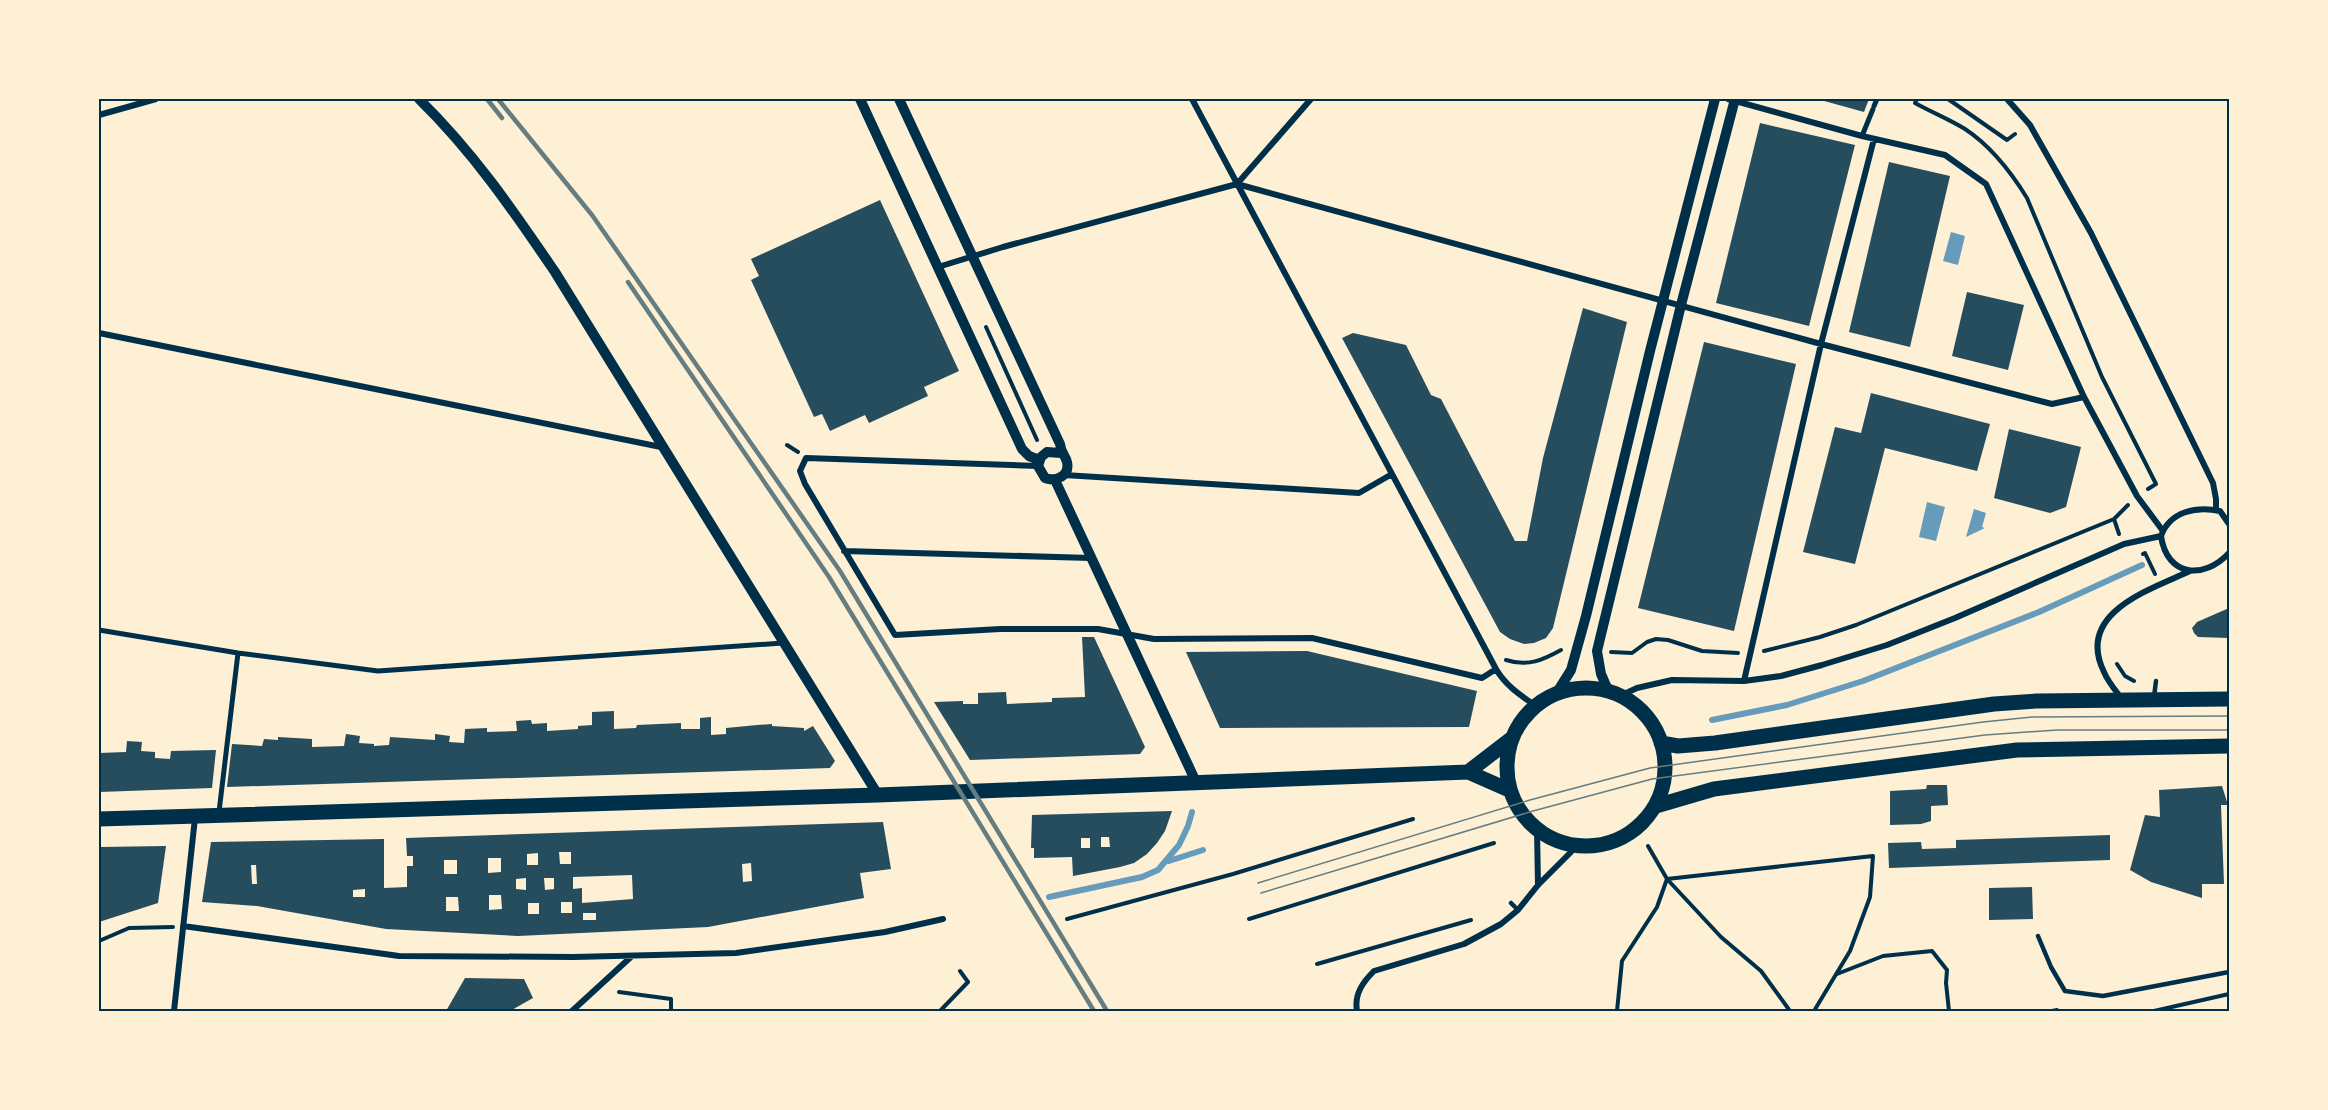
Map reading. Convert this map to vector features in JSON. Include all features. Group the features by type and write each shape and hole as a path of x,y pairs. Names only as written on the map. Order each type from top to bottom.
{"main road":[{"path":"1570,689 1615,693 1645,714 1656,729 1661,743 1666,774 1664,789 1656,806 1641,825 1622,837 1599,843 1579,844 1558,840 1537,830 1525,820 1509,790 1506,772 1511,739 1526,714 1556,694 1570,689"},
{"path":"1661,743 1678,746 1714,743 1994,704 2037,701 2229,699"},
{"path":"1468,772 1511,739"},
{"path":"1656,806 1714,789 2017,750 2229,746"},
{"path":"99,819 878,795 1468,772 1509,790"}],"street":[{"path":"99,116 156,99"},
{"path":"419,99 472,155 505,197 555,273 878,795"},
{"path":"860,99 1022,449 1039,463 1045,478 1359,493 1392,474"},
{"path":"899,99 1060,444 1061,453 1067,461 1067,470 1059,477"},
{"path":"1192,99 1502,680 1536,706"},
{"path":"1237,184 1311,99"},
{"path":"1556,694 1571,670 1584,627 1663,300 1715,99"},
{"path":"1862,136 1877,99"},
{"path":"2190,571 2181,568 2166,555 2162,533 2137,496 2084,397 1986,184 1945,155 1862,136 1732,100 1598,651 1600,674 1615,693 1672,680 1744,681 1791,673 1887,645 1955,618 2124,544 2162,533 2177,516 2186,512 2196,509 2216,510 2223,514 2229,524"},
{"path":"2012,100 2030,125 2091,233 2213,483 2216,510"},
{"path":"1744,681 1821,344 1874,139"},
{"path":"938,267 1237,184 1821,344 2052,404 2084,397"},
{"path":"99,333 661,447"},
{"path":"1039,463 1047,452 1061,453"},
{"path":"1039,463 806,458 800,471 805,484 895,635 1000,629 1098,629 1154,639 1312,638 1482,678 1496,669"},
{"path":"1059,477 1091,558 1196,782"},
{"path":"2223,514 2229,509"},
{"path":"844,550 1091,558"},
{"path":"2122,700 2103,672 2098,649 2101,628 2112,612 2133,598 2190,571 2208,568 2229,553"},
{"path":"99,630 238,653 378,671 783,643"},
{"path":"219,815 219,793 238,653"},
{"path":"174,1011 195,816"},
{"path":"1537,830 1538,885"},
{"path":"1357,1011 1358,993 1374,971 1479,938 1518,910 1538,885 1579,844"},
{"path":"183,926 399,956 632,956 736,953 885,932 943,919"},
{"path":"572,1011 632,956"}],"lane":[{"path":"2154,700 2156,681"},
{"path":"1511,903 1518,910"},
{"path":"2038,936 2051,967 2065,991 2103,996 2229,972"}],"path":[{"path":"1605,651 1632,653 1647,642 1656,639 1668,640 1702,651 1751,653 1789,646 1856,625 2114,519 2137,496 2156,484 2102,377 2027,198 2011,172 1966,129 1915,103 1917,99"},
{"path":"1948,99 2007,140 2016,134"},
{"path":"2114,519 2118,531"},
{"path":"2138,556 2145,553 2157,577"},
{"path":"1497,659 1532,663 1567,649"},
{"path":"2115,658 2121,671 2132,681 2156,681"},
{"path":"1067,919 1233,874 1413,819"},
{"path":"1249,919 1494,843"},
{"path":"1648,846 1667,879 1721,937 1761,972 1790,1011"},
{"path":"1667,879 1873,856 1870,897 1850,951 1814,1011"},
{"path":"1617,1011 1622,961 1657,907 1667,879"},
{"path":"1317,964 1471,920"},
{"path":"99,941 129,928 183,926"},
{"path":"1836,975 1882,956 1932,951 1947,970 1949,1011"},
{"path":"940,1011 968,982 960,972"},
{"path":"619,992 671,999 671,1011"},
{"path":"2154,1011 2229,994"},
{"path":"2052,1011 2057,1010"},
{"path":"1541,1011 1547,1011"}],"water":[{"path":"1951,232 1965,236 1958,265 1943,261"},
{"path":"1927,502 1945,507 1936,541 1919,537"},
{"path":"1974,509 1986,513 1982,527 1985,528 1966,537"}],"building":[{"path":"1817,99 1869,99 1864,112"},
{"path":"1760,123 1855,145 1809,326 1716,303"},
{"path":"1889,162 1950,176 1910,347 1849,332"},
{"path":"880,200 959,371 924,387 928,396 869,423 865,415 830,431 822,414 814,417 751,280 759,276 751,259"},
{"path":"1967,292 2024,305 2008,370 1952,356"},
{"path":"1583,308 1627,322 1553,628 1546,638 1524,644 1500,632 1342,338 1353,333 1406,345 1431,395 1441,399 1515,541 1527,541 1543,458"},
{"path":"1704,342 1796,364 1734,631 1638,608"},
{"path":"1871,393 1990,424 1977,471 1885,448 1855,564 1803,552 1835,427 1861,433"},
{"path":"2009,429 2081,447 2066,507 2050,513 1994,498"},
{"path":"2229,608 2229,638 2198,637 2194,633 2192,628 2197,622"},
{"path":"1082,637 1094,637 1145,747 1140,754 970,760 934,702 963,701 963,704 978,704 978,693 1006,692 1007,704 1052,702 1052,698 1085,697"},
{"path":"1307,651 1477,691 1469,727 1220,728 1186,652"},
{"path":"614,711 614,729 636,728 637,725 681,723 681,729 700,729 700,718 711,717 711,735 726,734 726,728 757,725 772,724 772,726 804,728 804,731 813,726 835,761 830,768 227,787 232,744 262,746 264,739 278,740 278,737 312,739 312,747 344,746 346,734 360,736 359,743 374,744 374,746 389,745 390,737 435,740 435,734 450,736 449,742 464,743 465,729 487,728 487,732 517,731 516,721 531,720 532,724 547,723 547,731 578,729 578,726 592,725 592,712"},
{"path":"127,741 142,742 141,751 155,752 155,758 170,759 171,751 216,750 212,788 99,792 99,753 126,752"},
{"path":"1927,785 1947,785 1948,805 1931,806 1931,821 1921,824 1890,825 1890,791 1926,789"},
{"path":"2222,786 2228,805 2221,805 2224,884 2202,884 2202,898 2151,882 2130,870 2145,815 2160,817 2159,790"},
{"path":"1172,811 1165,831 1157,843 1134,863 1073,876 1072,857 1034,858 1034,848 1031,848 1032,815","holes":["1101,837 1109,837 1110,847 1101,847","1081,838 1090,838 1090,848 1081,848"]},
{"path":"883,822 891,869 860,873 864,898 708,927 518,936 386,929 257,906 202,902 211,842 384,839 384,888 407,887 407,866 413,866 413,856 407,856 406,838","holes":["559,852 571,852 571,864 560,864","538,853 538,865 527,865 527,854","488,858 501,858 501,872 488,873","444,860 457,860 457,874 444,874","751,863 752,881 743,882 742,864","251,865 256,865 257,884 252,884","632,875 633,899 582,903 582,888 573,889 573,877","526,878 526,890 516,889 516,879","544,878 554,878 554,889 545,890","365,889 365,897 353,897 353,890","489,895 501,895 502,909 489,910","446,897 458,897 459,911 446,911","561,902 572,902 572,913 561,913","528,903 539,903 539,914 528,914","583,913 596,913 596,920 583,920"]},
{"path":"2110,835 2110,860 1889,868 1888,843 1921,842 1922,849 1956,848 1956,840"},
{"path":"166,846 158,903 99,922 99,847"},
{"path":"2032,887 2033,919 1989,920 1989,888"},
{"path":"465,978 524,979 533,998 510,1011 446,1011"}],"waterway":[{"path":"1712,720 1787,705 1863,681 2039,612 2142,565"},
{"path":"1049,897 1142,877 1158,870 1179,845 1192,812"},
{"path":"1169,861 1203,850"}],"tram line":[{"path":"1258,883 1530,800 1650,768 2032,717 2229,716"},
{"path":"1261,893 1533,811 1652,779 1985,735 2057,730 2229,730"}],"railway":[{"path":"487,99 502,118"},
{"path":"498,99 592,215 840,571 1107,1011"},
{"path":"628,282 829,577 1094,1011"}]}
